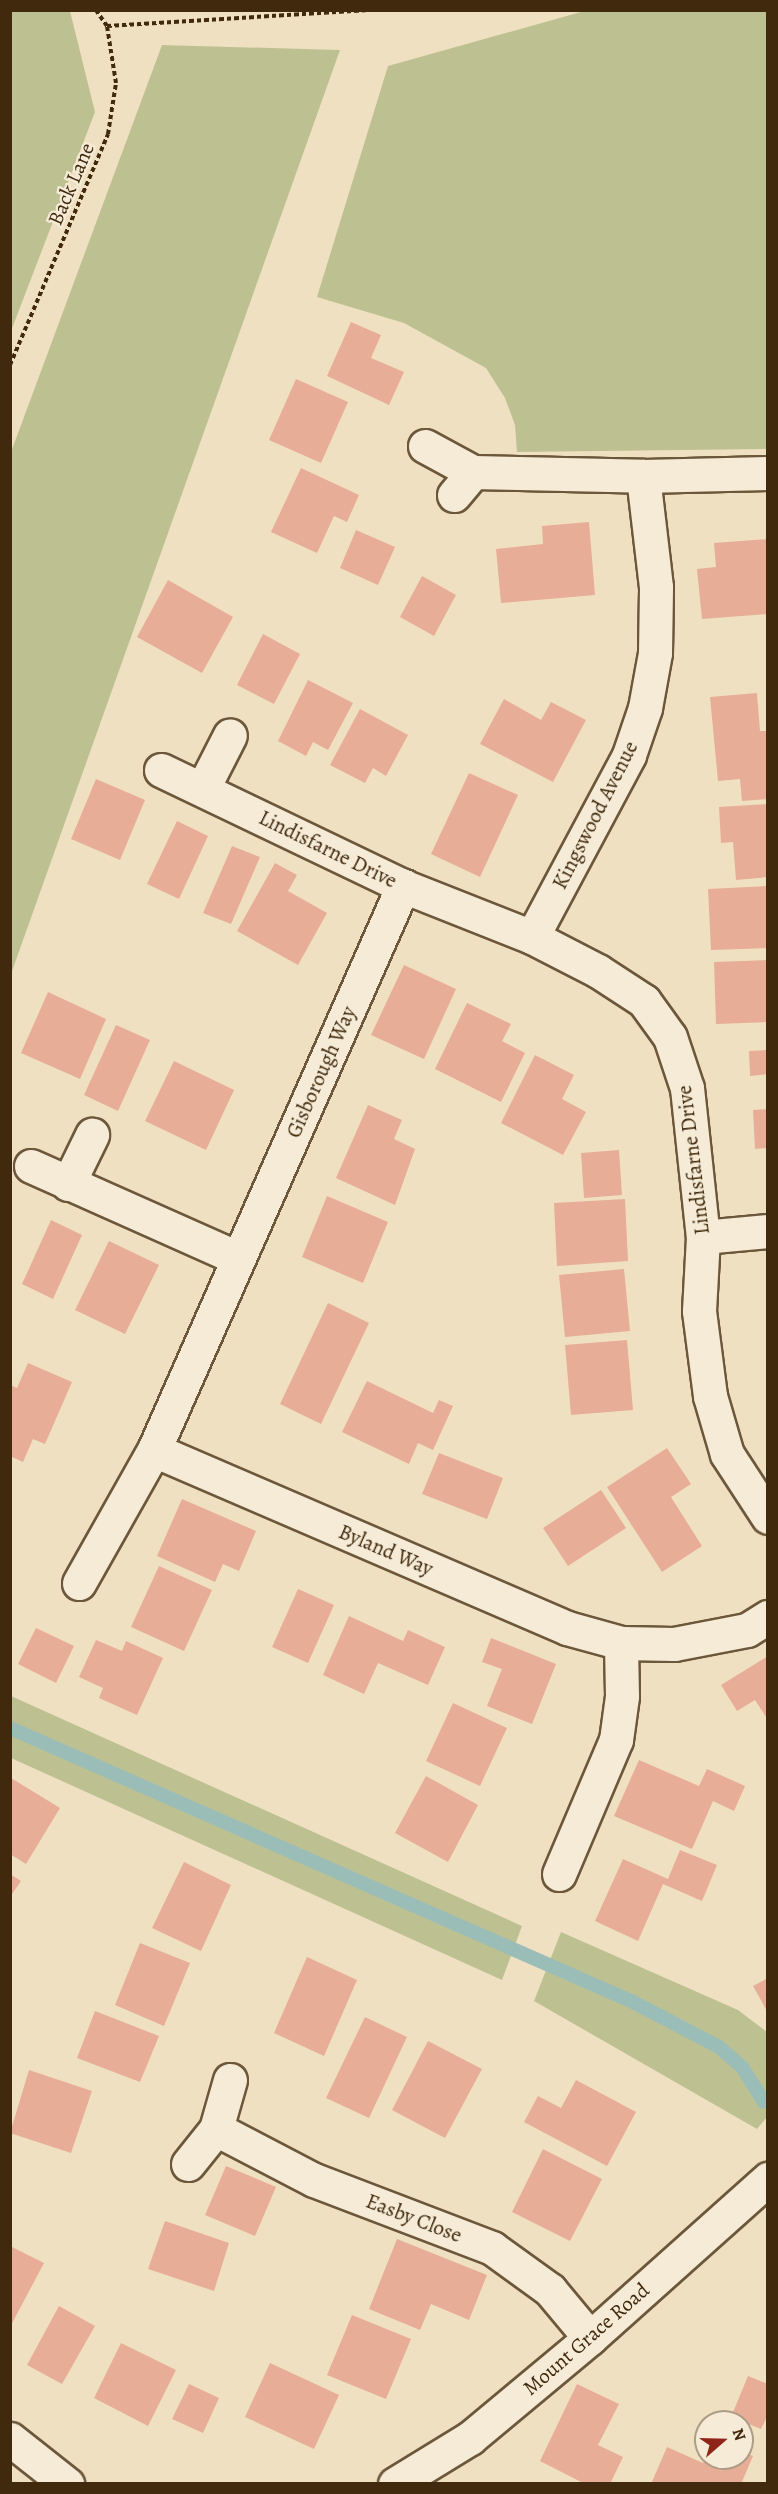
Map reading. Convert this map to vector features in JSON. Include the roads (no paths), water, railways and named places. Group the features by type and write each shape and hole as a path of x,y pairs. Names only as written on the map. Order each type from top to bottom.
{"street":[{"path":"425,446 463,483 768,473"},
{"name":"Kingswood Avenue","path":"532,937 629,754 645,708 655,653 656,587 643,476"},
{"path":"203,788 230,735"},
{"name":"Lindisfarne Drive","path":"160,770 203,788 403,886 532,937 598,971 644,1001 670,1037 687,1088 703,1237 699,1311 710,1396 727,1454 768,1517"},
{"name":"Gisborough Way","path":"79,1583 154,1450 403,886"},
{"path":"68,1184 92,1135"},
{"path":"31,1167 238,1258"},
{"path":"703,1237 768,1231"},
{"name":"Byland Way","path":"154,1450 567,1628 621,1643 674,1644 747,1630 768,1617"},
{"path":"559,1850 616,1740 622,1696 621,1643"},
{"path":"188,2164 216,2129 230,2080"},
{"name":"Easby Close","path":"216,2129 314,2180 492,2248 550,2290 591,2338"},
{"name":"Mount Grace Road","path":"395,2484 470,2438 591,2338 768,2179"},
{"path":"10,2439 68,2484"}],"waterway":[{"path":"10,1728 633,2002 719,2047 742,2067 764,2102"}]}
